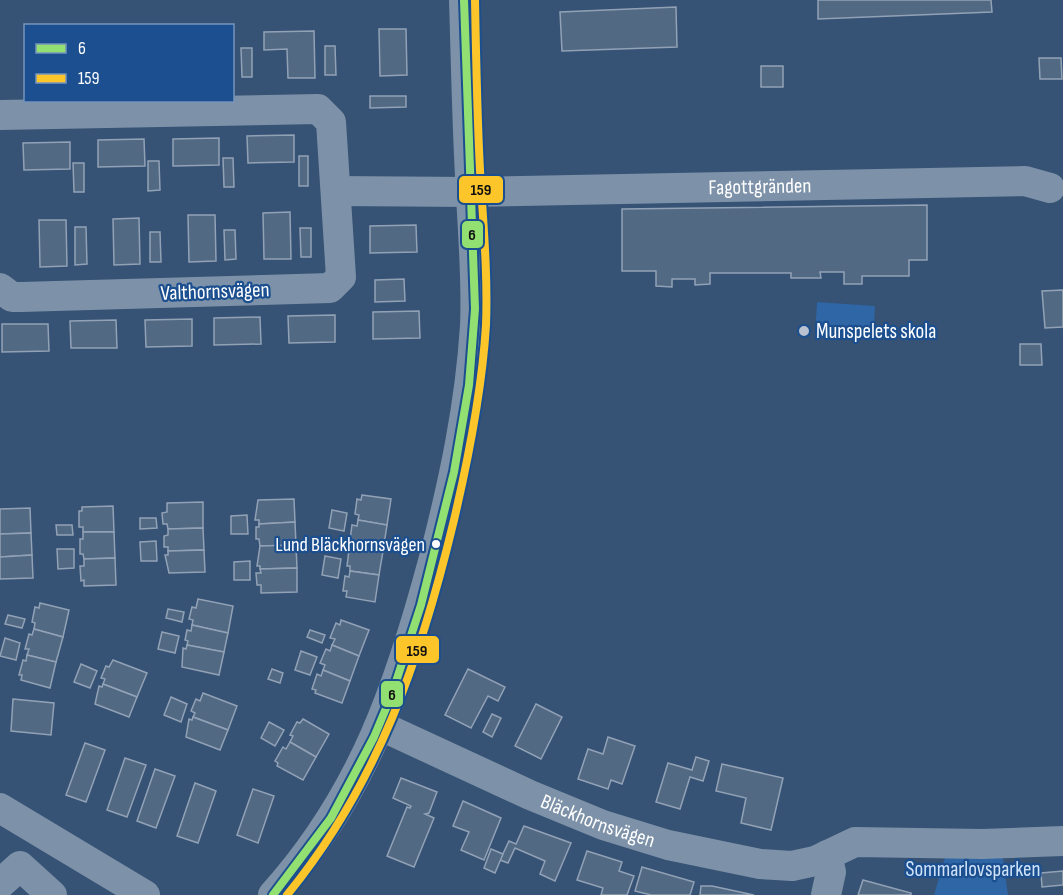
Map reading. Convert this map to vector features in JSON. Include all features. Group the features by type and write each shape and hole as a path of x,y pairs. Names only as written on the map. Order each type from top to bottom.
{"street":[{"path":"273,895 294,872 337,810 381,726 411,645 452,487 469,394 476,265 464,0"},
{"name":"Valthornsvägen","path":"0,115 311,108 324,112 332,122 341,277 330,288 21,297 12,297 0,288"},
{"name":"Fagottgränden","path":"471,192 1026,181 1050,188"},
{"path":"336,191 471,192"},
{"name":"Bläckhornsvägen","path":"381,726 563,809 668,845 777,866 792,866 827,855 847,843 855,842 982,844 1063,841"},
{"path":"0,808 145,895"},
{"path":"826,895 831,872 827,855"},
{"path":"0,884 20,866 52,895"}],"green space":[{"path":"817,302 875,306 873,340 815,336"},
{"name":"Sommarlovsparken","path":"949,844 1001,844 1008,895 934,895"}],"building":[{"path":"818,0 991,0 992,12 818,19"},
{"path":"676,7 677,47 562,51 560,12"},
{"path":"379,29 406,29 407,75 380,76"},
{"path":"314,31 315,78 288,78 287,49 264,50 264,32"},
{"path":"325,46 335,46 336,75 325,75"},
{"path":"241,48 252,48 252,77 242,77"},
{"path":"1039,58 1061,58 1062,79 1040,79"},
{"path":"761,66 783,66 783,87 761,87"},
{"path":"370,96 406,96 406,107 370,108"},
{"path":"294,135 294,162 248,163 247,136"},
{"path":"219,138 219,165 173,166 173,139"},
{"path":"144,139 145,166 98,167 98,140"},
{"path":"70,142 70,169 24,170 23,143"},
{"path":"299,156 308,156 308,186 299,186"},
{"path":"223,158 233,158 234,187 224,187"},
{"path":"148,161 159,161 160,190 148,191"},
{"path":"73,163 84,163 84,192 74,192"},
{"name":"Munspelets skola","path":"927,205 927,260 909,260 909,276 862,276 862,284 844,284 844,272 820,272 821,278 791,278 791,273 710,273 710,284 695,285 695,279 672,279 672,287 656,286 656,271 622,271 622,209"},
{"path":"290,212 291,259 264,259 263,213"},
{"path":"188,215 215,215 216,261 189,262"},
{"path":"139,218 140,264 114,265 113,219"},
{"path":"39,220 66,220 67,266 40,267"},
{"path":"416,225 417,252 370,253 370,226"},
{"path":"75,227 86,227 87,264 75,265"},
{"path":"300,228 311,228 311,257 301,257"},
{"path":"224,230 235,230 236,259 225,260"},
{"path":"150,232 160,232 161,262 150,262"},
{"path":"404,279 405,301 375,302 375,280"},
{"path":"1063,290 1063,327 1045,328 1042,291"},
{"path":"419,311 420,338 373,339 373,312"},
{"path":"335,315 335,342 289,343 288,316"},
{"path":"260,317 261,344 214,345 214,318"},
{"path":"192,319 192,346 146,347 145,320"},
{"path":"116,320 117,348 71,348 70,321"},
{"path":"2,324 48,324 49,351 2,352"},
{"path":"1020,344 1041,344 1042,365 1020,365"},
{"path":"362,495 391,499 387,525 358,520 359,515 355,514 357,499 361,500"},
{"path":"294,499 295,522 259,524 259,520 255,520 258,500"},
{"path":"203,502 203,528 168,529 167,524 163,524 162,513 167,512 167,503"},
{"path":"113,506 114,532 83,532 83,527 79,527 79,511 82,511 82,507"},
{"path":"30,508 31,533 0,534 0,509"},
{"path":"332,510 347,513 344,531 329,528"},
{"path":"247,515 248,534 231,534 231,516"},
{"path":"140,518 156,518 157,528 140,529"},
{"path":"358,520 387,525 383,551 354,546 355,541 350,540 352,525 357,526"},
{"path":"295,522 296,545 260,546 259,539 256,539 256,527 259,527 259,524"},
{"path":"56,525 72,525 73,535 57,535"},
{"path":"203,528 204,550 168,551 168,547 164,547 164,536 168,535 168,529"},
{"path":"83,532 114,532 115,558 84,559 83,554 80,554 80,539 83,539"},
{"path":"31,533 32,555 0,557 0,534"},
{"path":"156,541 157,561 141,561 140,542"},
{"path":"296,545 297,568 260,569 260,566 257,566 260,546"},
{"path":"354,546 383,551 379,575 350,571 350,566 347,566 349,550 353,551"},
{"path":"57,549 74,549 74,568 58,569"},
{"path":"204,550 205,572 169,573 165,555 168,555 168,551"},
{"path":"32,555 33,578 0,579 0,557"},
{"path":"325,556 341,559 338,578 322,575"},
{"path":"115,558 116,585 84,586 84,580 81,581 80,566 84,566 84,559"},
{"path":"250,561 250,580 234,580 234,562"},
{"path":"297,568 297,592 261,593 261,585 257,585 256,573 261,573 260,569"},
{"path":"350,571 379,575 375,602 346,597 347,591 343,591 345,576 349,577"},
{"path":"198,599 233,606 228,633 192,625 193,620 189,619 192,607 196,608"},
{"path":"40,603 69,610 63,637 34,629 35,623 32,622 35,607 39,608"},
{"path":"168,609 184,612 182,622 166,618"},
{"path":"8,615 25,619 22,628 5,624"},
{"path":"341,620 369,630 359,656 332,645 335,639 330,638 336,623 340,625"},
{"path":"192,625 228,633 224,652 187,645 188,641 185,640 187,630 191,631"},
{"path":"34,629 63,637 56,662 27,655 29,649 25,649 29,634 32,635"},
{"path":"310,630 325,635 322,643 307,637"},
{"path":"162,632 179,636 175,653 158,649"},
{"path":"5,638 20,643 16,660 0,656"},
{"path":"187,645 224,652 219,675 182,667 183,648 186,649"},
{"path":"332,645 359,656 350,681 323,670 325,665 320,663 326,649 330,651"},
{"path":"301,651 317,657 310,675 295,670"},
{"path":"27,655 56,662 50,688 21,680 22,675 19,675 23,660 26,661"},
{"path":"113,660 147,673 137,697 103,684 105,679 101,678 106,666 109,667"},
{"path":"81,664 97,671 90,688 74,682"},
{"path":"272,669 283,673 280,683 268,679"},
{"path":"468,669 505,687 498,701 488,696 471,728 445,715"},
{"path":"323,670 350,681 342,703 315,693 316,690 312,689 317,674 321,676"},
{"path":"103,684 137,697 129,717 95,704 99,686 102,687"},
{"path":"203,693 237,706 228,730 193,717 195,713 191,711 196,699 200,701"},
{"path":"171,697 187,704 181,722 164,715"},
{"path":"13,699 54,703 51,735 11,731"},
{"path":"536,704 562,717 541,759 515,746"},
{"path":"492,714 501,718 492,737 483,732"},
{"path":"193,717 228,730 220,750 186,737 189,719 192,720"},
{"path":"303,719 329,734 316,757 290,742 293,736 290,735 297,722 300,723"},
{"path":"269,722 284,730 275,746 261,738"},
{"path":"608,737 635,746 622,784 611,780 608,789 578,779 588,749 603,754"},
{"path":"290,742 316,757 303,780 277,766 278,763 275,761 283,747 286,749"},
{"path":"85,743 105,750 86,802 66,795"},
{"path":"696,757 709,761 703,781 690,777 680,809 656,802 668,763 692,770"},
{"path":"125,758 146,765 127,817 107,810"},
{"path":"722,764 783,778 771,830 741,823 746,798 716,791"},
{"path":"155,769 175,776 156,828 137,821"},
{"path":"401,778 437,792 429,813 425,814 434,818 414,867 387,856 407,807 411,806 393,798"},
{"path":"195,783 216,791 198,843 177,836"},
{"path":"253,789 274,796 258,843 237,835"},
{"path":"463,801 501,818 484,860 461,850 469,832 453,826"},
{"path":"524,826 571,843 555,881 540,874 545,861 515,848 508,863 500,860 509,841 516,844"},
{"path":"491,849 503,854 495,873 484,868"},
{"path":"587,851 622,862 619,871 634,876 627,895 601,895 603,888 577,880"},
{"path":"642,867 694,882 690,895 651,895 635,891"},
{"path":"1063,871 1063,885 1042,887 1041,873"},
{"path":"863,880 911,893 911,895 858,895"},
{"path":"701,886 712,886 754,895 700,895"}],"transit line":[{"name":"6","path":"273,895 331,818 374,737 392,694 421,605 454,472 469,385 475,309 464,0"},
{"name":"159","path":"287,895 319,853 347,809 392,718 427,621 465,472 474,423 486,325 475,0"}],"place":[{"name":"Munspelets skola","path":"804,331"},
{"name":"Lund Bläckhornsvägen","path":"436,544"}]}
